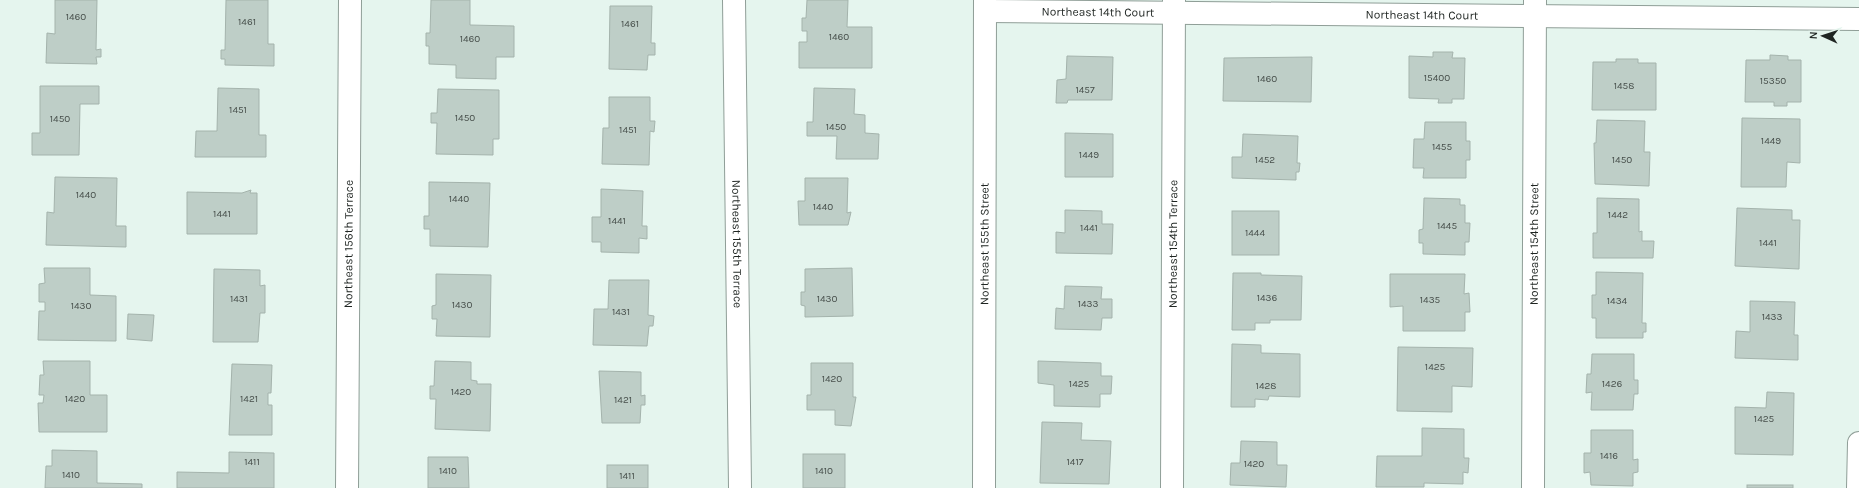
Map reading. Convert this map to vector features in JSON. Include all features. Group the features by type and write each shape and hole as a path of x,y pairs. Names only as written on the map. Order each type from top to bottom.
{"street":[{"name":"Northeast 156th Terrace","path":"347,488 350,0"},
{"name":"Northeast 155th Terrace","path":"734,0 740,488"},
{"name":"Northeast 14th Court","path":"985,5 1535,8 1859,19"},
{"name":"Northeast 155th Street","path":"984,488 985,5"},
{"name":"Northeast 154th Terrace","path":"1172,488 1174,6"},
{"name":"Northeast 154th Street","path":"1533,488 1535,8"},
{"path":"1858,488 1859,443"}],"building":[{"path":"55,0 97,0 96,50 101,49 101,57 96,57 97,64 46,63 47,33 55,34"},
{"path":"226,0 268,0 268,44 274,44 274,66 225,65 225,59 221,59 221,50 225,50"},
{"path":"431,0 470,0 470,25 514,26 514,57 496,57 496,79 456,78 456,65 429,64 429,46 426,46 426,33 430,33"},
{"path":"807,0 848,0 847,27 872,27 872,68 799,68 799,42 807,42 807,31 802,31 802,18 806,18"},
{"path":"610,6 652,6 651,43 655,43 655,55 648,55 647,70 609,69"},
{"path":"1433,52 1453,52 1452,58 1465,58 1464,99 1452,99 1452,103 1438,103 1439,99 1409,98 1409,56 1433,57"},
{"path":"1770,55 1788,56 1788,60 1801,60 1801,102 1787,102 1787,106 1774,106 1774,102 1745,102 1746,60 1770,60"},
{"path":"1067,56 1113,57 1112,100 1068,100 1067,103 1056,103 1057,80 1066,79"},
{"path":"1312,57 1311,102 1223,101 1224,58"},
{"path":"1616,59 1638,59 1638,63 1656,63 1656,110 1592,110 1593,62 1616,62"},
{"path":"40,86 99,86 99,104 80,104 79,155 32,155 32,133 40,133"},
{"path":"218,88 259,89 259,135 266,135 266,157 195,157 196,131 217,131"},
{"path":"814,88 855,89 854,114 865,115 865,133 879,134 878,159 836,159 837,136 807,136 807,122 813,122"},
{"path":"438,89 499,90 499,139 493,139 493,155 436,154 437,123 431,123 431,113 437,113"},
{"path":"609,97 650,97 650,121 655,121 654,132 650,131 649,165 602,164 603,128 609,128"},
{"path":"1742,118 1800,119 1800,163 1787,162 1786,187 1741,187"},
{"path":"1597,120 1645,121 1644,152 1650,152 1649,186 1595,184 1594,143 1596,143"},
{"path":"1425,122 1466,122 1466,141 1470,141 1470,160 1466,160 1466,178 1423,178 1424,168 1413,168 1414,139 1424,139"},
{"path":"1065,133 1113,134 1113,177 1065,177"},
{"path":"1243,134 1298,136 1297,163 1300,163 1299,172 1296,172 1296,180 1232,178 1232,157 1242,157"},
{"path":"55,177 117,178 116,226 126,226 126,247 46,245 47,212 54,213"},
{"path":"805,178 848,178 847,213 851,212 848,225 799,225 798,201 805,201"},
{"path":"429,182 490,183 488,247 430,246 430,229 424,229 424,216 429,216"},
{"path":"601,189 643,191 642,226 647,226 647,239 639,238 639,253 601,252 601,242 592,242 592,217 601,217"},
{"path":"251,190 250,193 257,193 257,234 187,234 187,192 242,193"},
{"path":"1424,198 1460,199 1460,205 1465,205 1465,223 1470,223 1469,242 1465,242 1465,255 1423,254 1423,243 1419,243 1419,230 1423,229"},
{"path":"1597,198 1639,199 1639,232 1642,231 1642,241 1654,241 1653,258 1593,258 1593,233 1597,233"},
{"path":"1737,208 1792,210 1792,220 1800,220 1799,269 1735,266"},
{"path":"1065,210 1102,211 1102,224 1113,224 1112,254 1056,253 1056,232 1065,233"},
{"path":"1232,211 1279,211 1279,255 1232,255"},
{"path":"44,268 90,268 90,295 116,296 116,341 38,340 39,311 45,311 45,302 39,302 39,284 45,283"},
{"path":"852,268 853,316 805,317 805,306 801,305 801,292 805,292 805,269"},
{"path":"214,269 260,270 260,286 265,285 265,313 260,313 258,342 213,342"},
{"path":"1596,272 1643,273 1642,323 1646,323 1646,332 1643,332 1643,338 1596,338 1596,318 1592,318 1592,295 1596,295"},
{"path":"1233,273 1261,273 1261,275 1302,276 1301,320 1270,320 1270,323 1255,323 1255,330 1232,330"},
{"path":"436,274 491,275 490,337 436,336 437,319 432,319 432,306 436,305"},
{"path":"1390,274 1465,274 1464,294 1469,293 1470,312 1465,312 1465,331 1403,331 1403,306 1390,307"},
{"path":"609,280 649,280 648,315 654,316 653,326 649,326 647,346 593,345 594,309 608,309"},
{"path":"1065,286 1102,287 1101,299 1112,299 1112,318 1102,318 1101,330 1055,329 1056,308 1064,309"},
{"path":"1750,301 1795,302 1794,335 1798,335 1798,360 1735,358 1736,331 1750,332"},
{"path":"128,314 154,315 152,341 127,339"},
{"path":"1232,344 1261,345 1261,353 1300,354 1300,397 1269,396 1268,400 1255,399 1255,407 1231,407"},
{"path":"1398,347 1473,348 1472,387 1452,386 1452,412 1397,411"},
{"path":"1592,354 1634,354 1634,380 1638,380 1638,394 1634,394 1633,410 1591,410 1592,392 1586,393 1587,374 1591,374"},
{"path":"43,361 90,361 90,395 107,395 107,432 39,432 38,403 43,403 44,395 39,395 40,375 44,375"},
{"path":"435,361 471,362 471,380 477,381 477,384 491,384 490,431 435,429 436,399 430,399 430,386 434,386"},
{"path":"1038,361 1101,363 1101,376 1112,376 1111,394 1100,394 1100,407 1054,406 1054,385 1038,383"},
{"path":"811,363 853,363 853,397 856,397 851,426 835,425 835,410 807,410 807,395 811,395"},
{"path":"232,364 272,365 271,393 268,393 268,405 272,405 272,435 229,435"},
{"path":"599,371 641,372 641,396 645,395 645,405 641,405 640,423 602,423"},
{"path":"1767,392 1794,393 1793,455 1735,454 1735,407 1766,408"},
{"path":"1042,422 1082,423 1081,440 1111,441 1109,484 1040,483"},
{"path":"1422,428 1464,429 1464,458 1469,458 1468,473 1463,472 1463,484 1424,483 1424,487 1376,487 1377,456 1422,456"},
{"path":"1591,430 1633,430 1633,460 1638,459 1638,472 1633,473 1633,486 1591,485 1590,472 1584,473 1584,453 1591,453"},
{"path":"1241,441 1277,442 1277,465 1287,465 1286,487 1230,485 1231,463 1240,463"},
{"path":"52,450 97,451 97,483 142,484 142,488 45,488 46,466 52,466"},
{"path":"229,452 274,453 274,488 177,488 177,472 229,473"},
{"path":"803,454 845,454 845,488 803,488"},
{"path":"428,457 468,457 469,488 428,488"},
{"path":"607,465 648,465 648,488 607,488"},
{"path":"1747,485 1793,485 1793,488 1747,488"}]}
